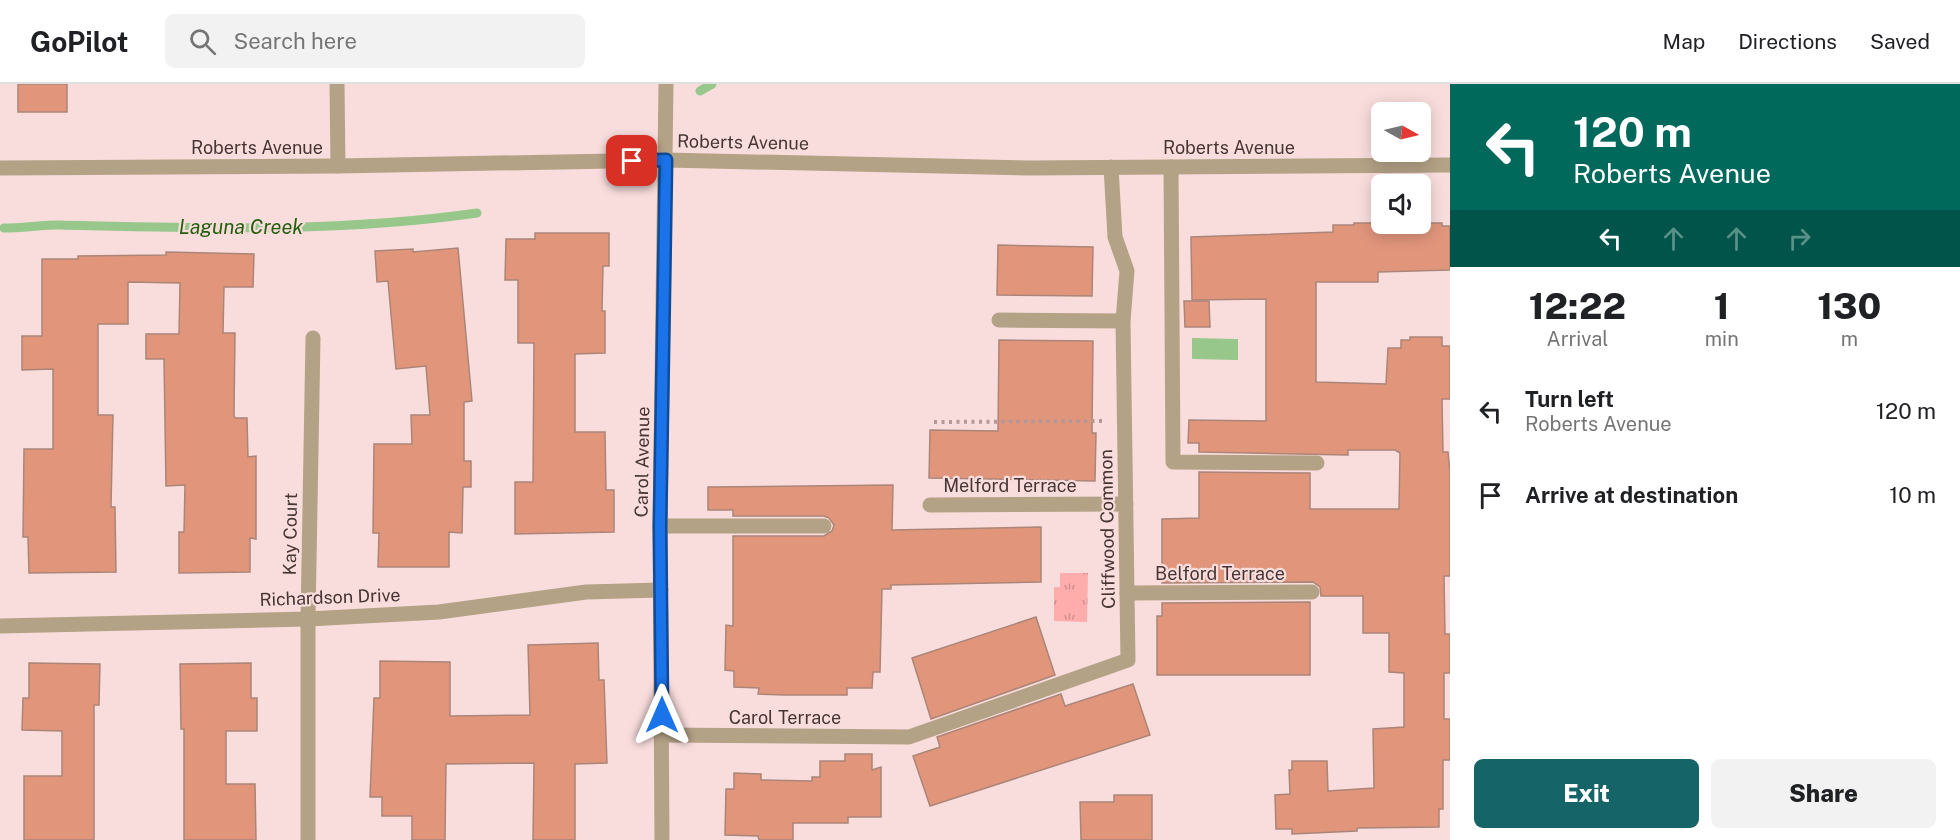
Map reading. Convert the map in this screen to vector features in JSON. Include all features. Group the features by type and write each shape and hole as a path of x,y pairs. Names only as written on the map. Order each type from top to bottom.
{"street":[{"path":"337,84 338,166"},
{"name":"Carol Avenue","path":"662,840 660,526 666,84"},
{"name":"Roberts Avenue","path":"0,168 338,166 666,160 1030,168 1450,165"},
{"name":"Cliffwood Common","path":"909,737 1128,660 1123,321 1127,271 1115,237 1111,167"},
{"path":"1171,167 1173,462 1317,463"},
{"path":"999,320 1123,321"},
{"name":"Kay Court","path":"308,840 308,619 313,338"},
{"name":"Melford Terrace","path":"930,505 1126,504"},
{"path":"660,526 824,526"},
{"name":"Richardson Drive","path":"0,627 308,619 440,612 586,592 661,590"},
{"name":"Belford Terrace","path":"1127,592 1312,592"},
{"name":"Carol Terrace","path":"662,735 909,737"}],"path":[{"path":"934,422 1125,421"}],"green space":[{"path":"1060,573 1088,573 1087,622 1054,621 1054,587 1060,587"}],"shaded area":[{"path":"1192,338 1238,339 1238,360 1192,359"}],"building":[{"path":"18,84 67,84 67,112 18,112"},
{"path":"1354,223 1371,223 1371,234 1431,234 1431,223 1450,226 1450,270 1378,272 1378,282 1316,282 1316,382 1386,384 1388,348 1401,348 1401,340 1410,340 1410,337 1442,337 1442,346 1450,346 1450,399 1442,399 1443,452 1448,452 1450,473 1450,576 1444,576 1445,634 1450,634 1450,673 1444,673 1444,719 1450,719 1450,760 1443,760 1443,809 1439,809 1439,827 1357,828 1357,831 1292,834 1292,829 1276,829 1275,795 1290,794 1289,770 1292,770 1292,761 1327,761 1328,791 1374,788 1373,729 1404,727 1404,673 1389,672 1389,633 1363,633 1363,596 1321,596 1320,587 1313,582 1162,583 1162,519 1199,518 1199,472 1310,473 1310,509 1399,509 1400,453 1395,450 1348,450 1348,455 1199,452 1199,443 1188,443 1189,420 1266,421 1266,299 1192,300 1191,237 1333,232 1333,225 1354,225"},
{"path":"535,233 609,233 609,266 603,266 602,311 605,311 605,353 575,354 575,432 605,432 606,490 614,490 614,532 515,534 515,482 533,482 534,343 518,343 518,280 505,280 506,239 535,239"},
{"path":"998,245 1093,247 1092,296 997,295"},
{"path":"458,248 472,401 464,402 464,461 471,461 471,487 463,487 462,533 449,532 449,567 378,567 379,533 373,533 374,444 412,444 411,415 430,415 426,366 396,369 388,281 377,282 375,251 413,249 413,252"},
{"path":"166,252 254,254 253,287 224,287 223,333 235,333 234,415 235,418 247,418 248,457 256,456 256,539 250,538 250,572 179,573 179,532 184,532 185,485 166,486 164,359 146,359 146,334 179,334 180,283 128,282 128,324 98,324 98,415 113,415 111,507 115,507 116,572 29,573 28,537 23,537 24,449 53,449 53,369 22,370 22,336 42,336 42,259 78,259 78,256 166,255"},
{"path":"1184,301 1209,301 1210,327 1185,327"},
{"path":"999,340 1093,341 1092,433 1096,433 1095,481 929,478 930,430 998,431"},
{"path":"893,485 892,530 1041,527 1041,582 891,585 891,589 882,589 880,672 873,672 872,688 847,688 847,695 785,695 758,694 759,688 734,687 734,671 725,670 726,625 733,626 733,536 824,536 832,531 834,525 829,518 824,516 733,516 733,510 708,510 708,487"},
{"path":"1310,602 1310,675 1157,675 1157,616 1162,616 1162,603"},
{"path":"1036,617 1055,675 931,719 912,658"},
{"path":"598,643 599,680 604,680 607,763 575,764 575,840 533,840 534,763 446,764 445,840 412,840 412,816 382,816 382,797 370,797 374,698 380,698 380,661 450,662 450,716 530,715 528,645"},
{"path":"29,663 100,664 99,705 94,705 94,840 24,840 24,776 62,776 62,731 22,730 23,698 29,698"},
{"path":"251,663 251,698 257,698 257,731 226,731 226,784 255,784 256,840 184,840 184,729 181,729 180,664"},
{"path":"1133,684 1150,735 930,806 913,756 940,747 937,737 1061,694 1065,706"},
{"path":"845,754 872,754 872,770 881,767 881,817 848,817 848,823 793,823 793,840 759,840 758,836 725,835 726,789 734,789 734,773 761,774 761,780 812,781 812,777 820,777 820,761 845,761"},
{"path":"1114,795 1152,795 1152,840 1081,840 1080,802 1114,802"}],"waterway":[{"name":"Laguna Creek","path":"700,91 712,84"},
{"name":"Laguna Creek","path":"4,228 59,225 268,228 373,224 477,213"}],"route":[{"path":"632,161 666,160 660,526 662,715"}]}
